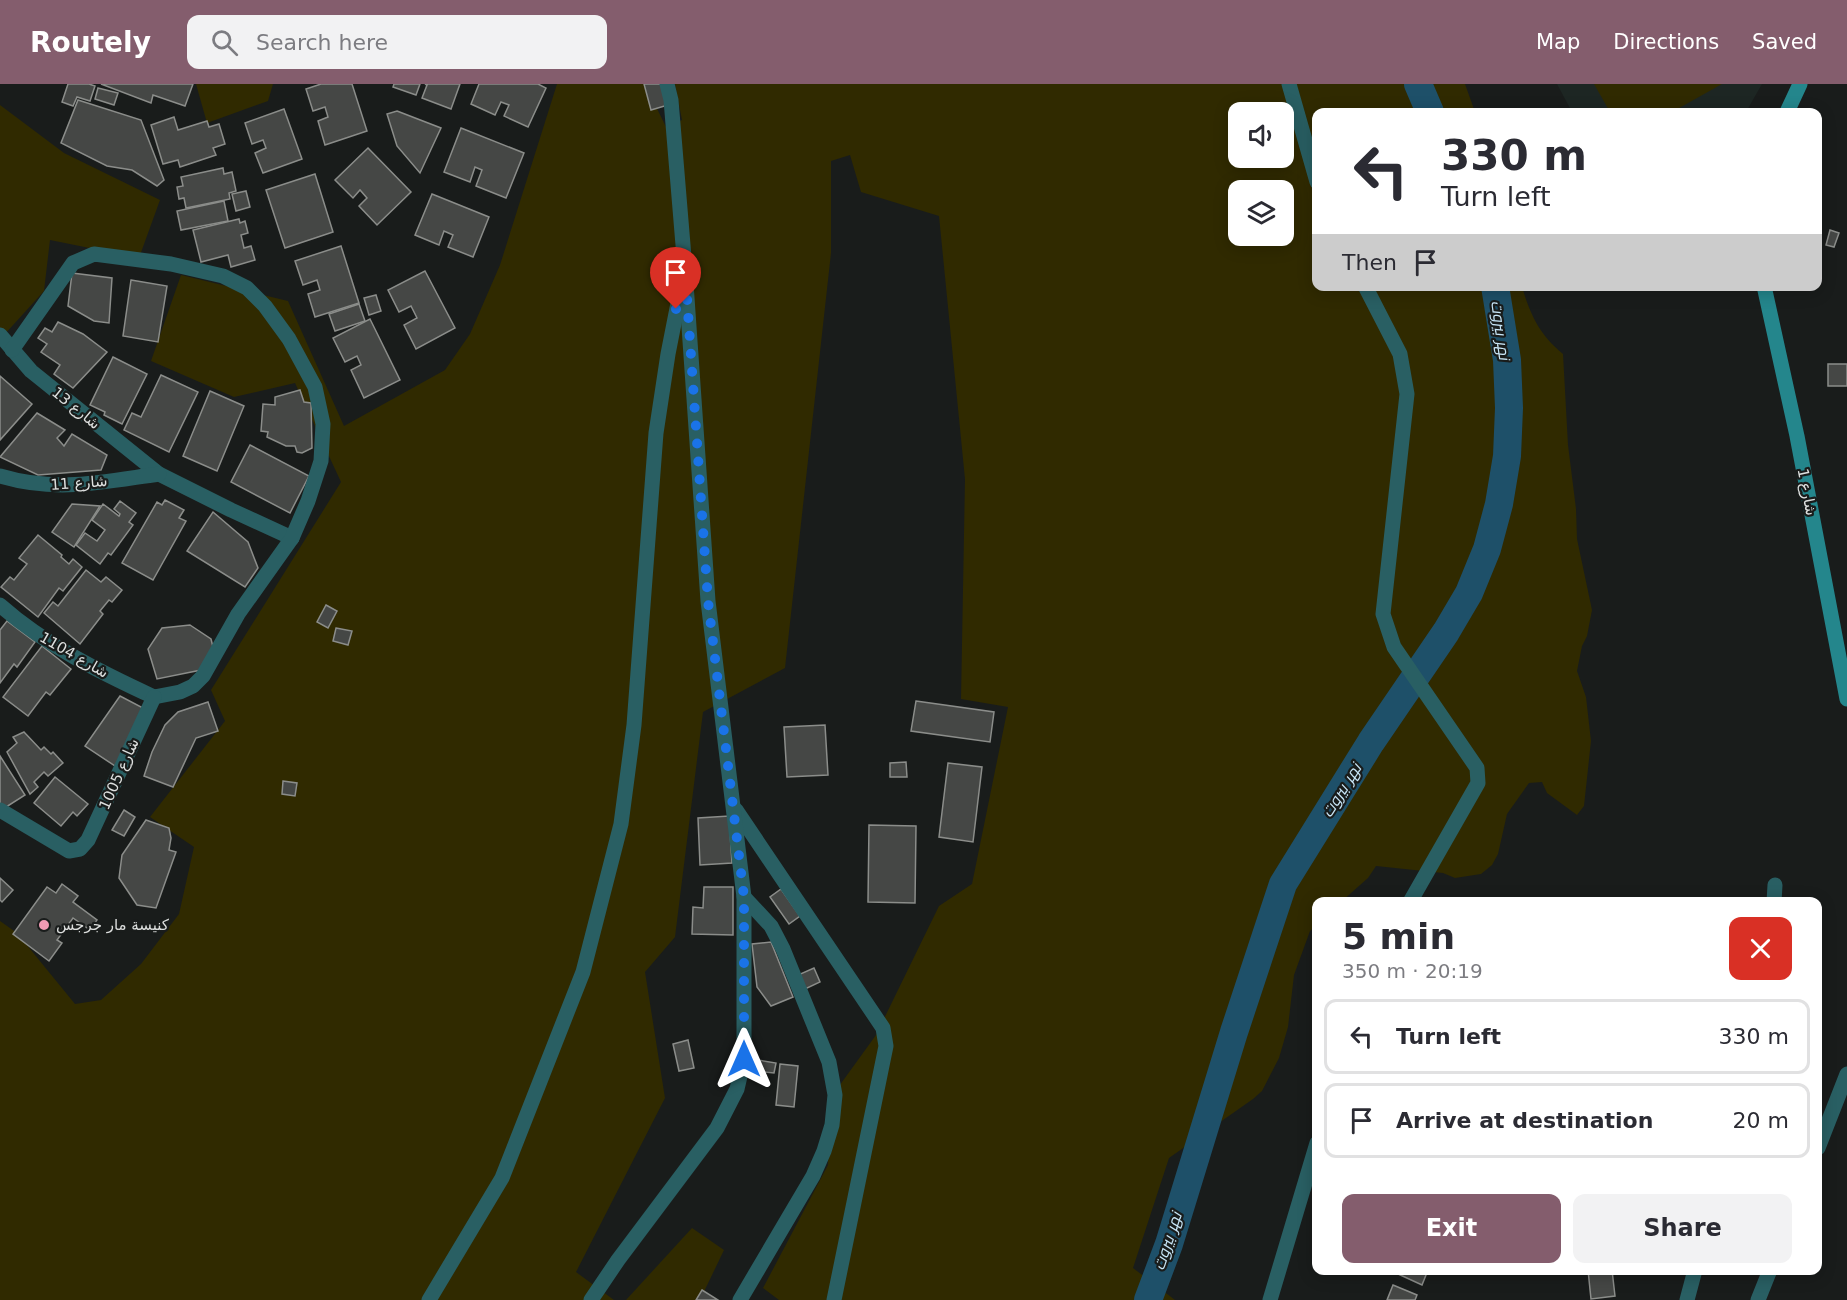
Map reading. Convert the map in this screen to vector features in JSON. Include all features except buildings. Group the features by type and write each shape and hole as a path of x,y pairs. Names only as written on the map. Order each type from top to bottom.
{"street":[{"path":"591,1300 618,1260 717,1128 737,1089 744,1059 744,897 708,601 685,269 667,84"},
{"path":"1289,84 1312,164"},
{"path":"1789,108 1800,84"},
{"path":"12,350 73,263 94,254 171,264 223,276 247,288 265,306 289,339 315,387 323,424 321,462 292,538 238,614 203,676 193,686 180,692 154,697"},
{"path":"429,1300 502,1178 583,972 621,824 634,725 656,434 668,354 685,269"},
{"path":"1368,291 1400,354 1407,394 1383,614 1394,647 1477,768 1478,783 1413,897"},
{"name":"شارع 1","path":"1765,291 1797,436 1847,699"},
{"name":"شارع 13","path":"0,335 31,371 159,474 292,538"},
{"name":"شارع 11","path":"0,476 25,484 56,486 100,483 159,474"},
{"name":"شارع 1104","path":"0,605 17,621 96,670 154,697"},
{"name":"شارع 1005","path":"0,810 69,851 80,849 88,840 154,697"},
{"path":"734,807 883,1028 886,1046 834,1300"},
{"path":"1774,897 1775,885"},
{"path":"740,1300 813,1176 832,1125 835,1095 828,1062 783,949 771,926 744,897"},
{"path":"1822,1138 1847,1074"},
{"path":"1270,1300 1312,1160"},
{"path":"1687,1300 1694,1275"},
{"path":"1758,1300 1768,1275"}],"shaded area":[{"path":"196,84 273,84 268,101 207,123"},
{"path":"557,84 645,84 666,127 682,120 675,84 1465,84 1474,108 1312,108 1312,291 1523,291 1537,324 1563,354 1568,445 1576,509 1577,539 1592,610 1577,671 1586,697 1591,741 1584,806 1577,815 1547,793 1542,782 1529,783 1507,814 1498,854 1492,865 1481,874 1455,878 1443,873 1376,866 1368,878 1347,897 1312,897 1312,929 1294,975 1288,1027 1279,1058 1262,1091 1169,1158 1133,1268 1175,1300 779,1300 763,1288 828,1165 829,1100 876,1035 939,906 972,884 1008,707 961,699 965,479 939,216 861,192 850,155 831,161 831,253 785,668 703,712 675,937 645,972 665,1098 576,1272 614,1300 0,1300 0,921 17,933 75,1004 101,1000 141,964 179,914 194,847 150,817 225,721 211,690 341,482 295,383 234,397 151,361 181,275 288,301 344,426 445,370 470,334 500,265"},
{"path":"1557,84 1762,84 1748,108 1570,108"},
{"path":"1594,84 1722,84 1679,108 1608,108"},
{"path":"0,105 64,153 160,200 139,258 50,240 44,291 4,335 0,331"},
{"path":"692,1228 724,1250 700,1300 626,1300"}],"waterway":[{"name":"نهر بيروت","path":"1418,84 1428,108"},
{"name":"نهر بيروت","path":"1148,1300 1169,1244 1234,1032 1283,884 1371,742 1446,632 1469,593 1487,549 1499,504 1507,456 1509,408 1507,360 1496,291"}],"place":[{"name":"كنيسة مار جرجس","path":"44,925"}],"route":[{"path":"676,309 685,269 708,601 744,897 744,1059"}]}
